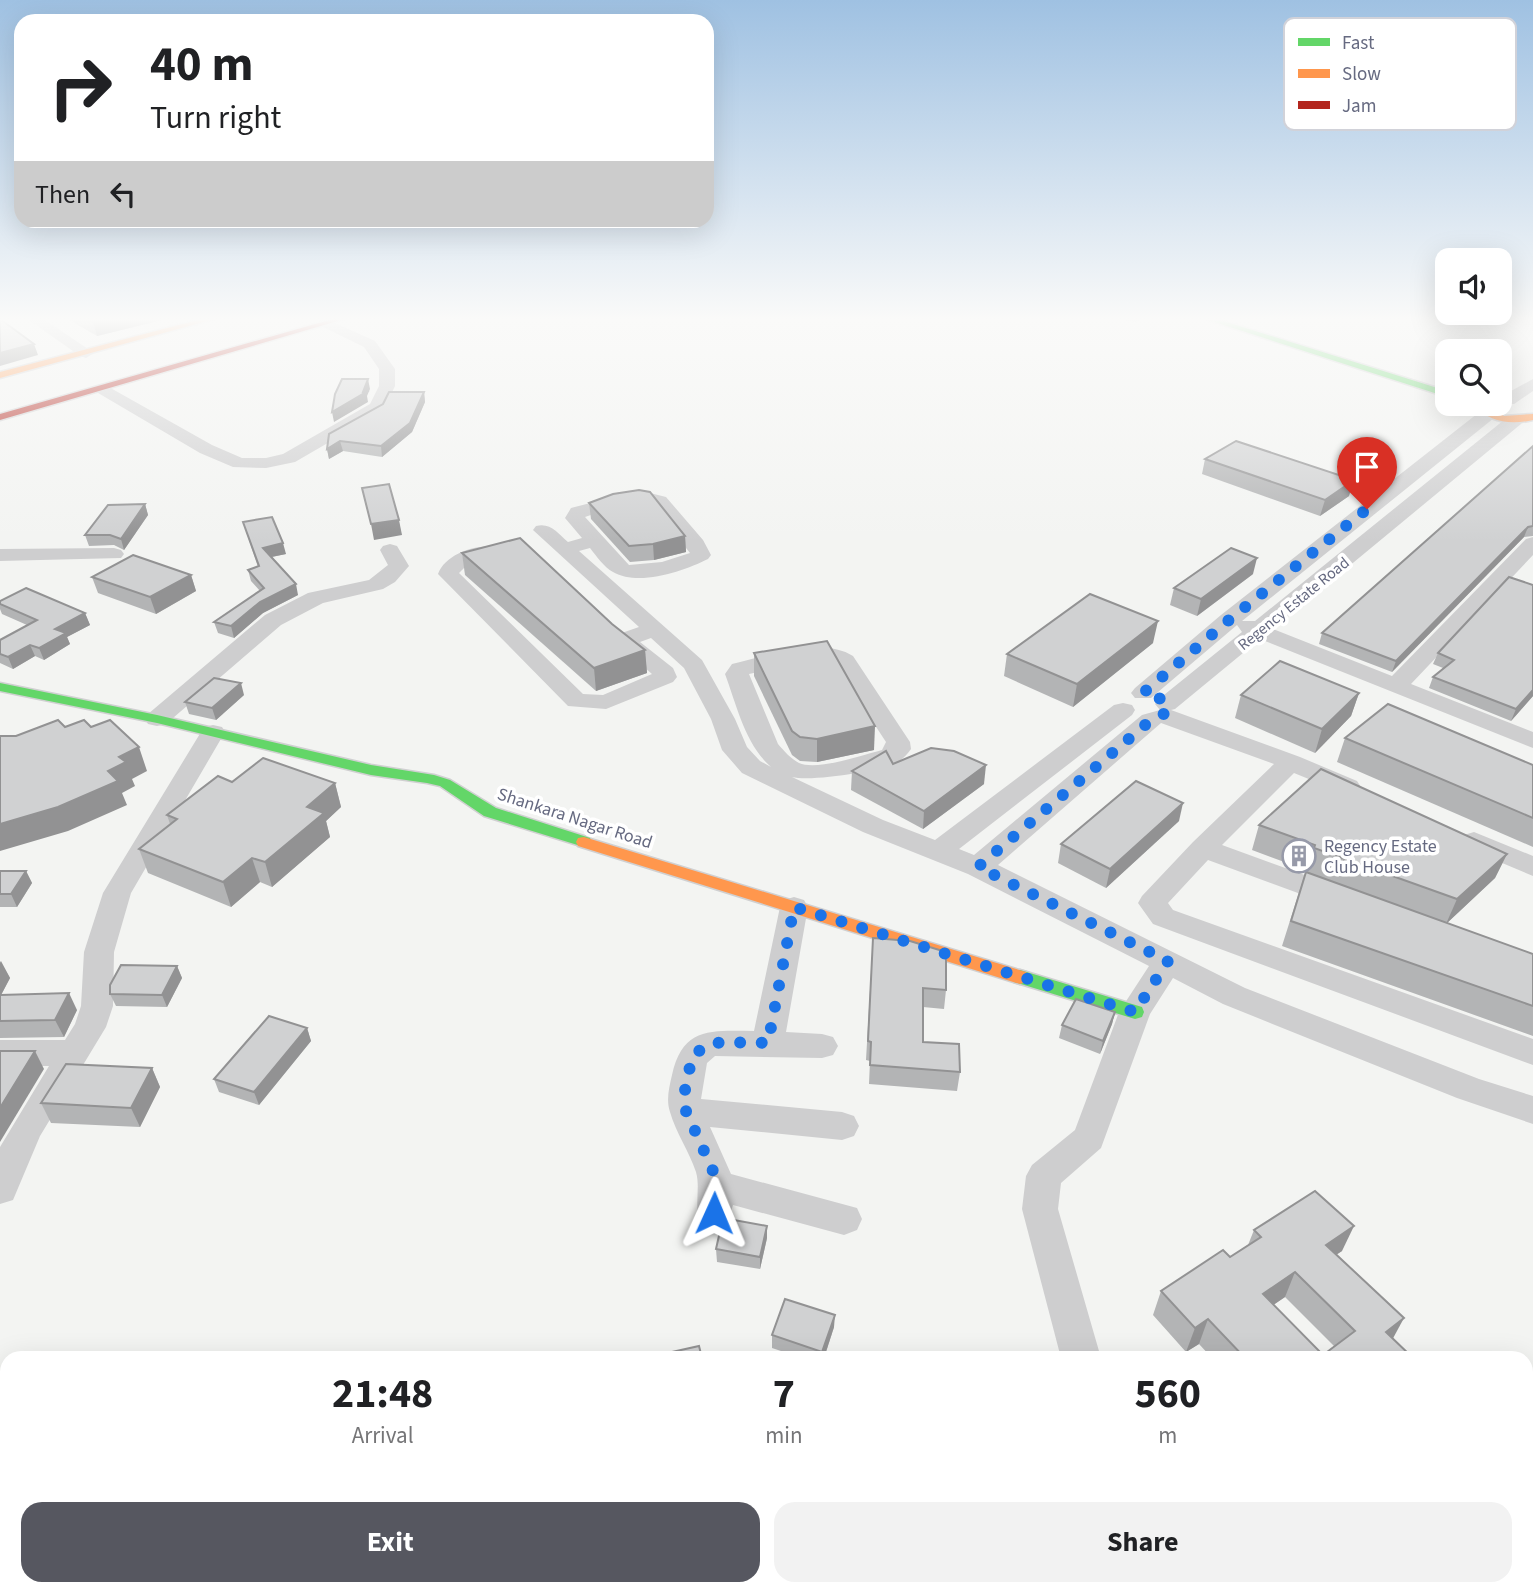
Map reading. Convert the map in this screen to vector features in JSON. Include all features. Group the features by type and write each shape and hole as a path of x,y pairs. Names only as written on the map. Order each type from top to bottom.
{"street":[{"path":"0,408 57,392"},
{"path":"0,417 92,392"},
{"path":"105,392 206,449 239,463 266,463 289,458 377,407 384,392"},
{"path":"1512,411 1529,417"},
{"path":"1512,411 1529,417"},
{"name":"Regency Estate Road","path":"940,850 1133,701 1479,416"},
{"name":"Regency Estate Road","path":"978,867 1404,510 1529,417"},
{"path":"635,498 652,498 659,502 696,544 701,555 693,560 639,572 627,571 619,568 595,541 575,518 578,512 635,498"},
{"path":"1377,500 1404,510"},
{"path":"543,530 694,665 723,719 735,750 751,767 873,826 978,867 1234,996 1469,1089 1533,1110"},
{"path":"564,549 595,541"},
{"path":"1395,687 1533,543"},
{"path":"517,547 456,562 448,574 576,701 606,702 665,677 665,673 605,621"},
{"path":"157,719 274,621 316,598 376,585 388,578 399,566 390,550"},
{"path":"0,555 114,554"},
{"path":"1229,620 1395,687 1529,732"},
{"path":"624,640 654,629"},
{"path":"816,653 835,654 845,661 898,742 898,749 890,756 806,773 792,769 778,760 764,741 753,715 737,674 740,669 816,653"},
{"name":"Shankara Nagar Road","path":"0,687 157,719 371,770 429,778 445,783 490,812 1135,1012"},
{"path":"1133,701 1157,697 1161,713 1292,762 1368,795"},
{"path":"723,719 753,715"},
{"path":"0,1189 6,1170 27,1128 90,1027 97,1006 99,952 117,893 213,732"},
{"path":"1292,762 1203,848 1152,903 1163,917 1533,1052"},
{"path":"1457,834 1533,867"},
{"path":"1203,848 1355,904"},
{"path":"768,1043 794,907"},
{"path":"1079,1351 1040,1209 1044,1176 1089,1138 1135,1012 1168,961"},
{"path":"822,1046 722,1042 698,1049 692,1057 684,1095 686,1111 713,1171 715,1199 844,1219"},
{"path":"0,1053 75,1053"},
{"path":"686,1111 842,1126"}],"building":[{"path":"336,392 365,392 332,412"},
{"path":"389,392 424,392 410,423 381,446 340,441 327,449 329,434 383,404"},
{"path":"1236,441 1354,480 1325,500 1205,459"},
{"path":"1533,446 1533,526 1528,527 1396,661 1322,633"},
{"path":"389,484 399,520 371,524 362,488"},
{"path":"639,490 650,492 685,536 653,544 629,546 589,503 613,494"},
{"path":"145,504 121,539 110,535 85,535 108,505"},
{"path":"272,517 283,543 263,548 296,584 260,602 231,626 214,622 264,588 248,570 259,566 243,522"},
{"path":"520,538 612,624 645,650 594,668 462,553"},
{"path":"1231,548 1257,558 1201,599 1174,588"},
{"path":"133,555 191,575 150,597 92,577"},
{"path":"1509,577 1533,585 1533,690 1516,709 1433,677 1454,660 1438,653"},
{"path":"26,588 85,613 55,629 66,633 39,648 30,645 8,657 0,654 0,640 37,620 0,604 0,601"},
{"path":"1090,594 1158,621 1077,684 1007,654"},
{"path":"827,641 875,726 817,739 800,737 792,731 754,653"},
{"path":"1280,661 1359,693 1322,729 1241,695"},
{"path":"214,678 241,683 212,708 185,702"},
{"path":"1388,704 1533,765 1533,818 1345,738"},
{"path":"58,720 65,727 84,720 91,727 110,720 139,747 119,757 126,762 108,771 118,781 58,807 0,824 0,736 16,736"},
{"path":"931,748 954,751 986,765 924,811 852,771 886,751 893,764"},
{"path":"263,758 335,783 307,807 324,813 265,862 252,858 223,882 139,849 177,819 167,815 218,776 232,782"},
{"path":"1321,769 1507,854 1457,899 1314,848 1315,845 1259,825"},
{"path":"1136,781 1183,803 1110,869 1061,844"},
{"path":"0,871 26,871 11,894 0,894"},
{"path":"1306,872 1533,954 1533,1006 1291,921"},
{"path":"873,938 910,941 946,952 946,990 923,988 923,1042 959,1044 960,1072 870,1065 871,1042 868,1041"},
{"path":"121,965 177,966 162,995 110,994 110,985"},
{"path":"69,993 55,1020 0,1021 0,995"},
{"path":"1076,999 1115,1012 1103,1041 1062,1025"},
{"path":"269,1016 307,1028 254,1092 214,1079"},
{"path":"0,1051 35,1051 0,1108"},
{"path":"66,1064 152,1068 131,1108 41,1103"},
{"path":"1315,1191 1354,1226 1326,1245 1404,1318 1386,1332 1406,1351 1328,1351 1355,1331 1295,1272 1263,1294 1319,1351 1238,1351 1208,1319 1195,1328 1161,1291 1223,1250 1230,1257 1261,1237 1254,1230"},
{"path":"723,1218 767,1226 760,1257 716,1249"},
{"path":"785,1299 835,1315 822,1351 772,1335"},
{"path":"699,1346 700,1351 676,1351"}],"traffic: fast":[{"path":"0,687 157,719 371,770 429,778 445,783 490,812 584,842"},
{"path":"1020,977 1135,1012"}],"traffic: slow":[{"path":"1494,416 1503,419 1533,417"},
{"path":"584,842 1020,977"}],"traffic: jam":[{"path":"0,417 85,392"}],"place":[{"name":"Regency Estate Club House","path":"1299,856"}],"route":[{"path":"714,1213 716,1185 713,1171 686,1111 684,1095 692,1057 698,1049 722,1042 768,1043 794,907 1135,1012 1168,961 978,867 1151,720 1168,712 1167,704 1163,700 1143,693 1367,509"}]}
